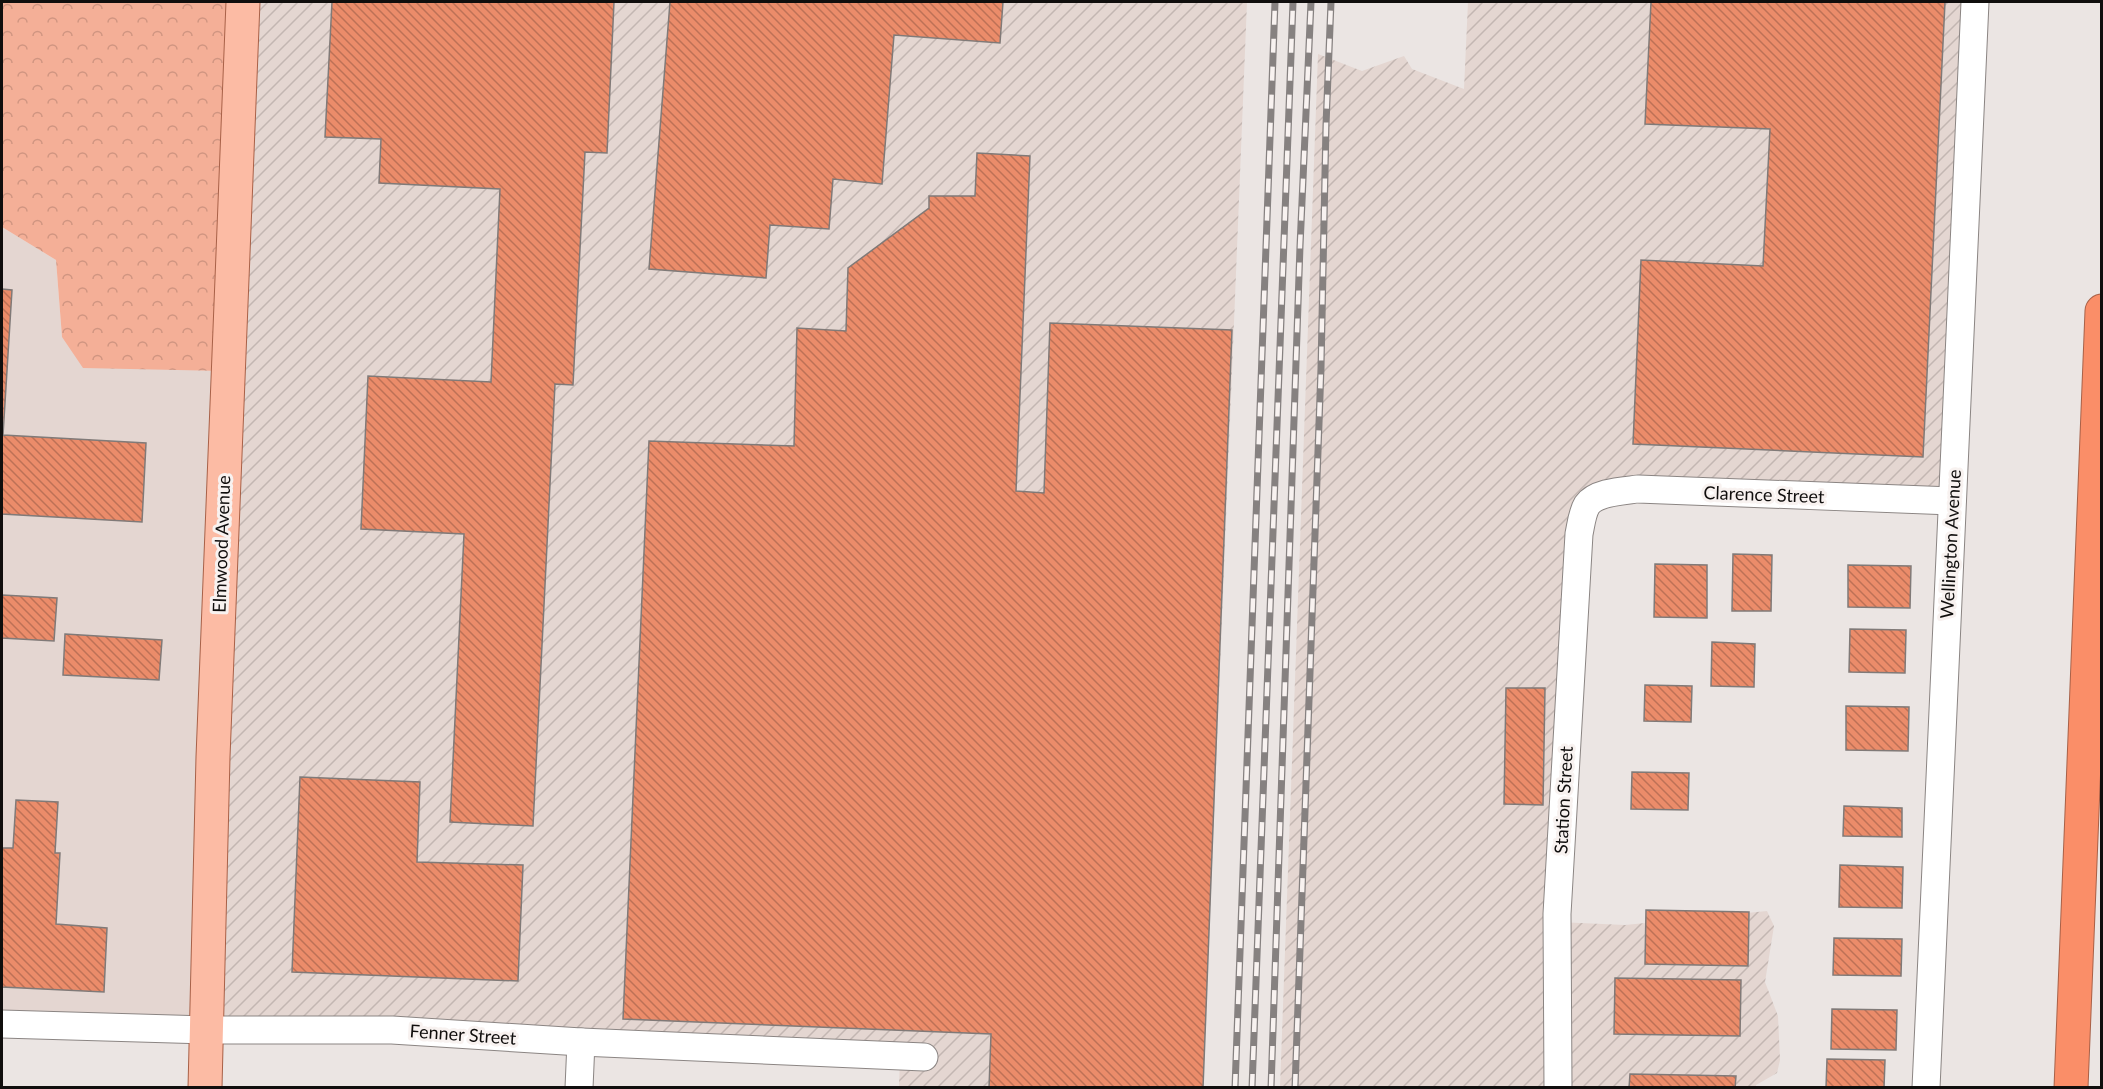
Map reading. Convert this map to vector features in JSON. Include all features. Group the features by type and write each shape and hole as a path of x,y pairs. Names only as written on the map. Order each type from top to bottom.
{"highway":[{"path":"2072,1088 2102,311"}],"main road":[{"name":"Elmwood Avenue","path":"205,1088 213,757 243,2"}],"street":[{"name":"Wellington Avenue","path":"1926,1088 1975,2"},
{"name":"Clarence Street","path":"1584,512 1588,503 1602,495 1638,489 1952,501"},
{"name":"Station Street","path":"1558,1088 1557,914 1579,534 1584,512"},
{"name":"Fenner Street","path":"2,1024 207,1030 392,1030 581,1042 924,1057"},
{"path":"579,1088 581,1042"}],"shaded area":[{"path":"241,2 1247,2 1203,1087 899,1087 900,1056 207,1030"},
{"path":"1468,2 1972,2 1952,489 1636,491 1584,515 1558,922 1625,925 1767,911 1774,926 1765,982 1778,1016 1780,1060 1777,1073 1756,1085 1756,1088 1280,1088 1318,54 1362,71 1404,56 1412,69 1464,89"},
{"path":"2,227 56,260 62,337 224,371 202,1026 2,1021"}],"green space":[{"path":"2,2 241,2 224,371 83,368 62,337 56,260 2,227"}],"building":[{"path":"332,2 614,2 607,153 585,152 573,385 555,384 533,826 450,822 464,534 361,529 368,376 491,382 500,189 379,183 381,139 325,137"},
{"path":"670,2 1003,2 1000,43 894,35 882,184 833,179 829,229 770,225 766,278 649,269"},
{"path":"1651,2 1945,2 1923,457 1633,444 1641,260 1763,266 1770,129 1645,124"},
{"path":"977,153 1030,156 1016,491 1044,493 1050,323 1232,330 1203,1088 989,1088 991,1034 623,1019 649,441 794,446 797,328 846,331 848,268 929,208 929,196 975,196"},
{"path":"2,289 12,290 3,435 146,443 142,522 2,514"},
{"path":"1733,554 1772,555 1771,611 1732,611"},
{"path":"1655,564 1707,565 1707,618 1654,617"},
{"path":"1848,565 1911,566 1910,608 1848,607"},
{"path":"2,595 57,598 54,641 2,638"},
{"path":"1850,629 1906,630 1905,673 1849,672"},
{"path":"65,634 162,640 159,680 63,675"},
{"path":"1712,642 1755,644 1754,687 1711,686"},
{"path":"1645,685 1692,686 1691,722 1644,721"},
{"path":"1506,688 1545,688 1543,805 1504,804"},
{"path":"1846,706 1909,707 1908,751 1846,750"},
{"path":"1632,772 1689,773 1688,810 1631,809"},
{"path":"300,777 420,782 417,862 523,865 518,981 292,972"},
{"path":"16,800 58,802 55,853 60,853 56,924 107,928 104,992 2,987 2,848 13,848"},
{"path":"1844,806 1902,808 1902,837 1843,836"},
{"path":"1840,865 1903,867 1902,908 1839,907"},
{"path":"1646,910 1749,912 1748,966 1645,964"},
{"path":"1834,938 1902,939 1901,976 1833,975"},
{"path":"1615,978 1741,980 1740,1036 1614,1034"},
{"path":"1832,1009 1897,1010 1896,1050 1831,1049"},
{"path":"1827,1059 1885,1060 1884,1088 1826,1088"},
{"path":"1630,1074 1736,1076 1735,1088 1629,1088"}],"railway":[{"path":"1235,1088 1275,2"},
{"path":"1252,1088 1293,2"},
{"path":"1271,1088 1300,246 1311,2"},
{"path":"1295,1088 1321,368 1331,2"}]}
